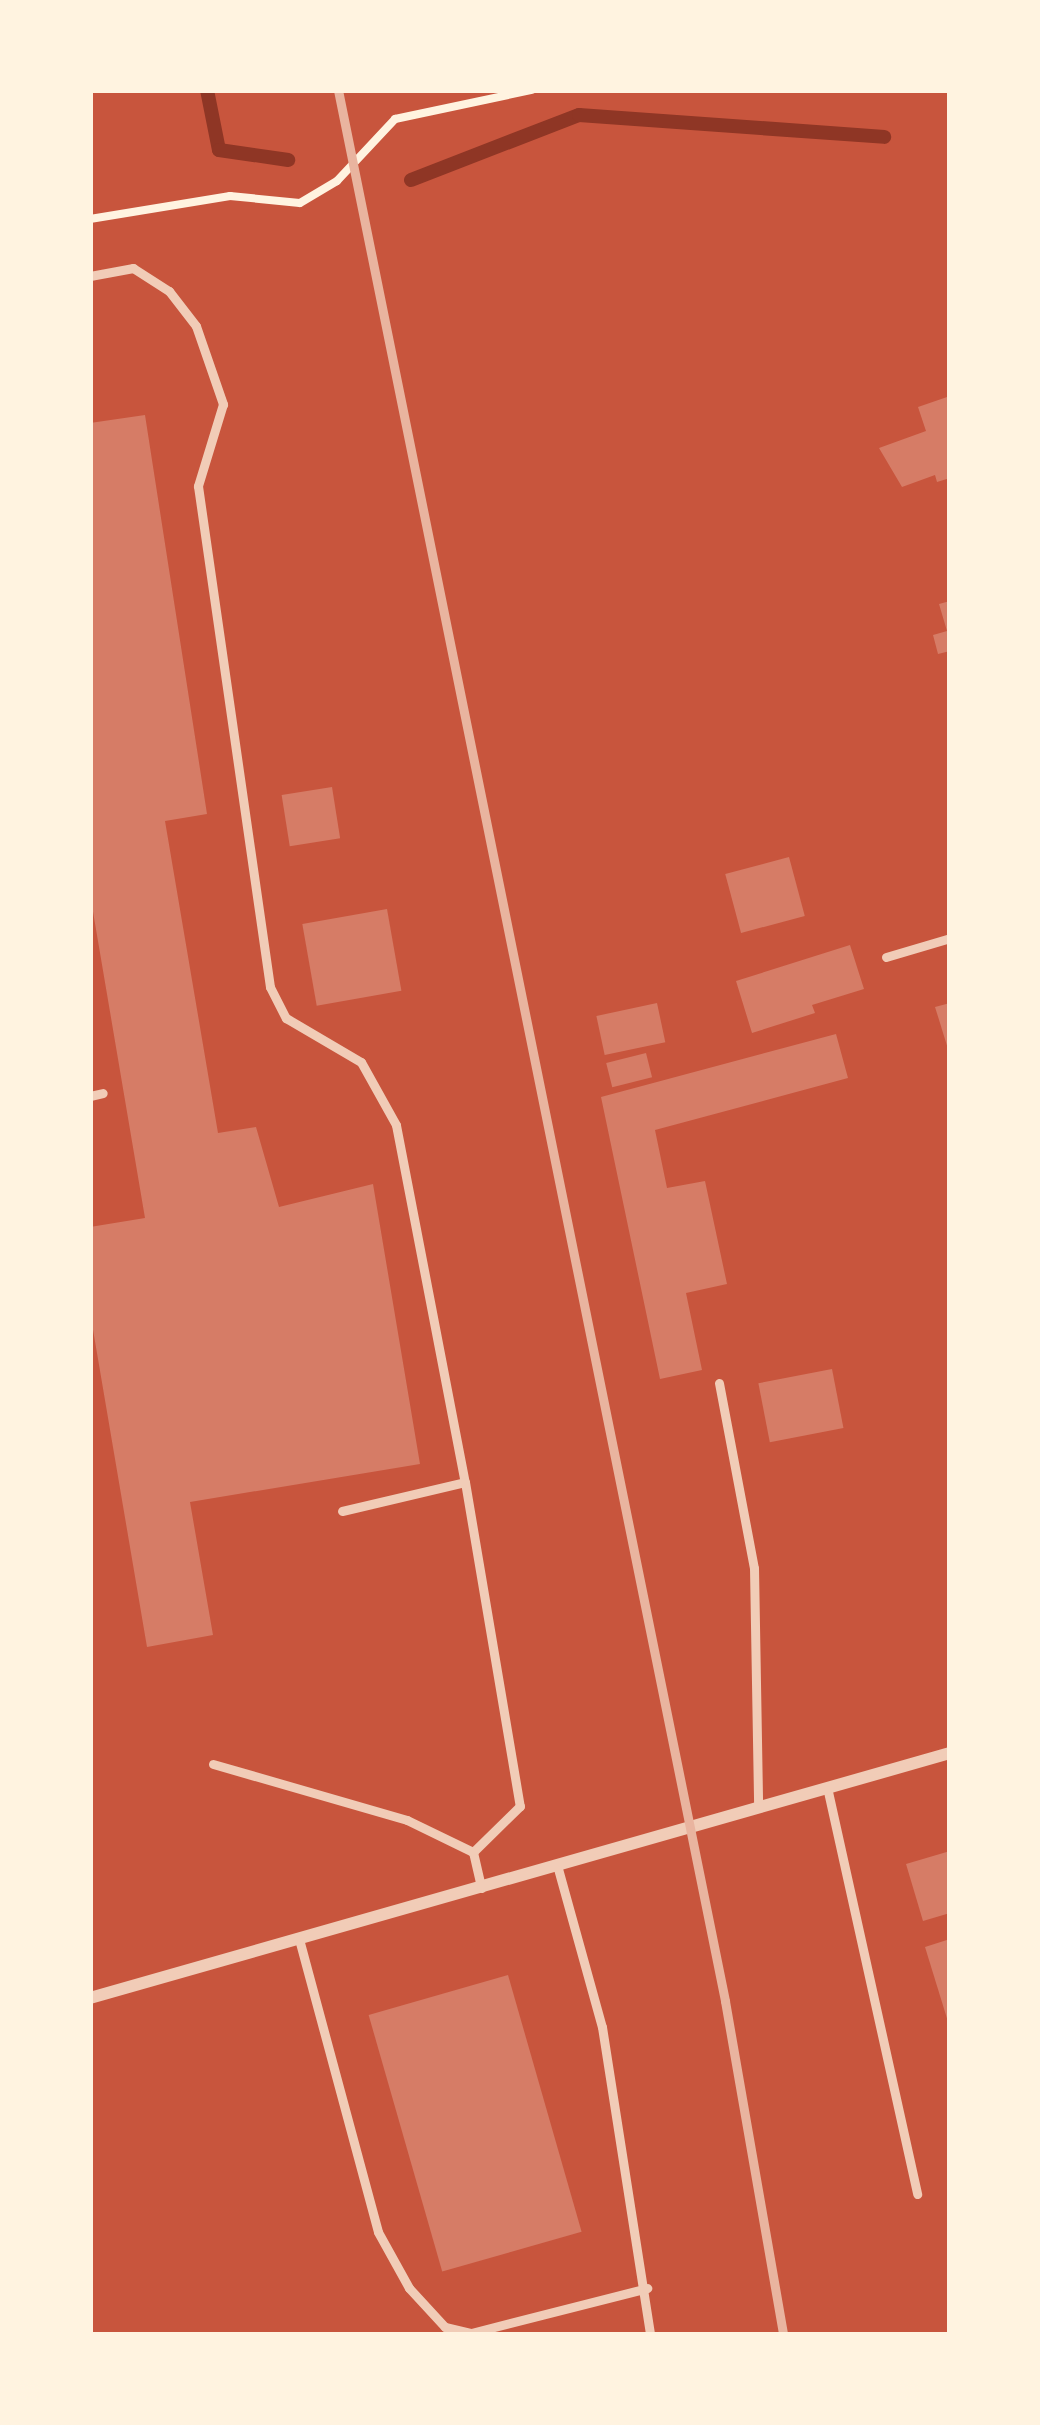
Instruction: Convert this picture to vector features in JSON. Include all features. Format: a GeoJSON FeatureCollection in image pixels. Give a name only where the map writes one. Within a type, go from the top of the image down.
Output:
{"type":"FeatureCollection","features":[{"type":"Feature","properties":{"kind":"street"},"geometry":{"type":"LineString","coordinates":[[90,1998],[950,1753]]}},
{"type":"Feature","properties":{"kind":"lane"},"geometry":{"type":"LineString","coordinates":[[90,276],[133,268],[169,291],[196,326],[223,404],[199,470],[198,486],[270,986],[286,1018],[361,1063],[396,1125],[465,1482],[520,1806],[473,1852]]}},
{"type":"Feature","properties":{"kind":"lane"},"geometry":{"type":"LineString","coordinates":[[886,957],[950,938]]}},
{"type":"Feature","properties":{"kind":"lane"},"geometry":{"type":"LineString","coordinates":[[90,1096],[103,1093]]}},
{"type":"Feature","properties":{"kind":"lane"},"geometry":{"type":"LineString","coordinates":[[719,1383],[754,1568],[758,1807]]}},
{"type":"Feature","properties":{"kind":"lane"},"geometry":{"type":"LineString","coordinates":[[342,1511],[465,1482]]}},
{"type":"Feature","properties":{"kind":"lane"},"geometry":{"type":"LineString","coordinates":[[213,1764],[407,1820],[473,1852]]}},
{"type":"Feature","properties":{"kind":"lane"},"geometry":{"type":"LineString","coordinates":[[827,1787],[917,2194]]}},
{"type":"Feature","properties":{"kind":"lane"},"geometry":{"type":"LineString","coordinates":[[473,1852],[481,1888]]}},
{"type":"Feature","properties":{"kind":"lane"},"geometry":{"type":"LineString","coordinates":[[557,1865],[602,2027],[647,2288],[650,2335]]}},
{"type":"Feature","properties":{"kind":"lane"},"geometry":{"type":"LineString","coordinates":[[299,1939],[378,2232],[409,2288],[445,2327],[471,2333],[647,2288]]}},
{"type":"Feature","properties":{"kind":"path"},"geometry":{"type":"LineString","coordinates":[[90,219],[230,196],[301,203],[337,181],[395,118],[532,90]]}},
{"type":"Feature","properties":{"kind":"building"},"geometry":{"type":"Polygon","coordinates":[[[950,396],[950,478],[937,482],[935,475],[902,487],[879,448],[926,431],[918,407],[950,396]]]}},
{"type":"Feature","properties":{"kind":"building"},"geometry":{"type":"Polygon","coordinates":[[[145,415],[207,814],[165,821],[218,1133],[256,1127],[279,1207],[373,1184],[420,1464],[190,1502],[213,1635],[147,1647],[90,1312],[90,1227],[145,1218],[90,894],[90,423],[145,415]]]}},
{"type":"Feature","properties":{"kind":"building"},"geometry":{"type":"Polygon","coordinates":[[[950,601],[950,651],[938,654],[933,635],[947,631],[939,604],[950,601]]]}},
{"type":"Feature","properties":{"kind":"building"},"geometry":{"type":"Polygon","coordinates":[[[332,787],[340,838],[290,846],[282,795],[332,787]]]}},
{"type":"Feature","properties":{"kind":"building"},"geometry":{"type":"Polygon","coordinates":[[[789,857],[805,916],[741,933],[725,874],[789,857]]]}},
{"type":"Feature","properties":{"kind":"building"},"geometry":{"type":"Polygon","coordinates":[[[387,909],[401,991],[317,1006],[302,924],[387,909]]]}},
{"type":"Feature","properties":{"kind":"building"},"geometry":{"type":"Polygon","coordinates":[[[850,945],[864,989],[812,1005],[815,1013],[752,1033],[736,981],[850,945]]]}},
{"type":"Feature","properties":{"kind":"building"},"geometry":{"type":"Polygon","coordinates":[[[657,1003],[665,1042],[605,1055],[596,1016],[657,1003]]]}},
{"type":"Feature","properties":{"kind":"building"},"geometry":{"type":"Polygon","coordinates":[[[950,1003],[950,1052],[949,1052],[935,1007],[950,1003]]]}},
{"type":"Feature","properties":{"kind":"building"},"geometry":{"type":"Polygon","coordinates":[[[836,1034],[848,1078],[655,1130],[667,1188],[705,1181],[727,1284],[686,1293],[702,1370],[660,1379],[601,1097],[836,1034]]]}},
{"type":"Feature","properties":{"kind":"building"},"geometry":{"type":"Polygon","coordinates":[[[646,1053],[652,1077],[612,1087],[606,1063],[646,1053]]]}},
{"type":"Feature","properties":{"kind":"building"},"geometry":{"type":"Polygon","coordinates":[[[832,1369],[843,1428],[770,1442],[758,1383],[832,1369]]]}},
{"type":"Feature","properties":{"kind":"building"},"geometry":{"type":"Polygon","coordinates":[[[950,1851],[950,1913],[923,1921],[906,1864],[950,1851]]]}},
{"type":"Feature","properties":{"kind":"building"},"geometry":{"type":"Polygon","coordinates":[[[950,1939],[950,2025],[949,2025],[925,1947],[950,1939]]]}},
{"type":"Feature","properties":{"kind":"building"},"geometry":{"type":"Polygon","coordinates":[[[508,1975],[582,2232],[442,2272],[369,2015],[508,1975]]]}},
{"type":"Feature","properties":{"kind":"waterway"},"geometry":{"type":"LineString","coordinates":[[207,90],[219,150],[288,160]]}},
{"type":"Feature","properties":{"kind":"waterway"},"geometry":{"type":"LineString","coordinates":[[411,180],[579,115],[884,137]]}},
{"type":"Feature","properties":{"kind":"railway"},"geometry":{"type":"LineString","coordinates":[[338,90],[725,2001],[783,2335]]}}]}
